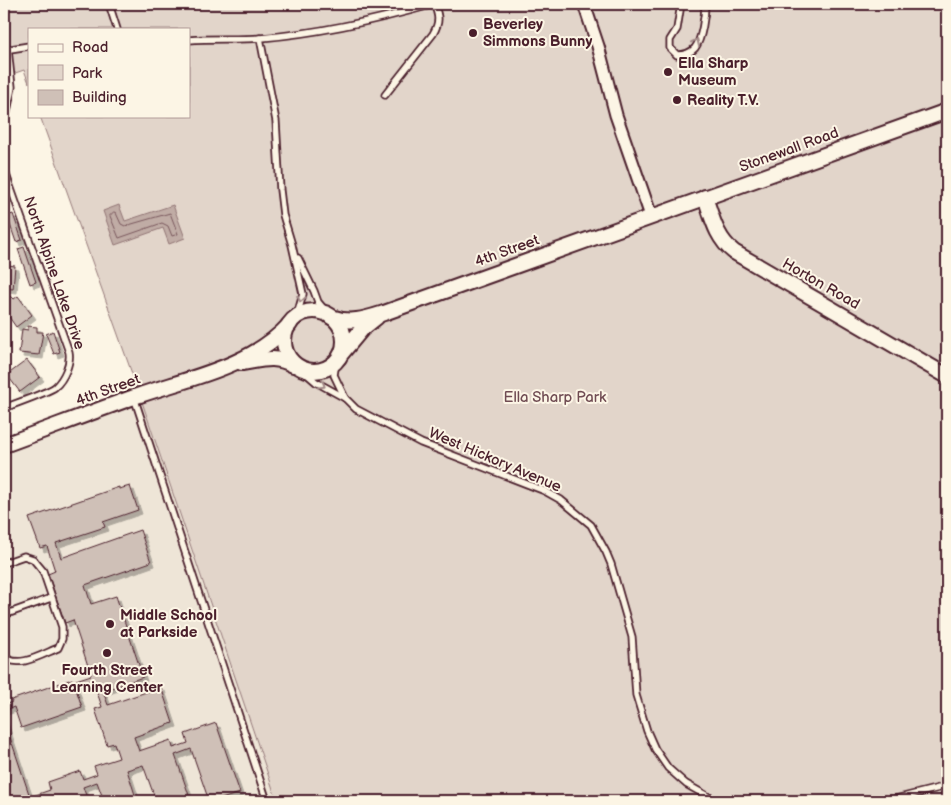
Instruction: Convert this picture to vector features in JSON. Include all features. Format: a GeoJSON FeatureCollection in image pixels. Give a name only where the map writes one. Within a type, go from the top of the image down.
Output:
{"type":"FeatureCollection","features":[{"type":"Feature","properties":{"kind":"street"},"geometry":{"type":"LineString","coordinates":[[584,4],[598,46],[646,218]]}},
{"type":"Feature","properties":{"kind":"street","name":"Stonewall Road"},"geometry":{"type":"LineString","coordinates":[[646,218],[947,111]]}},
{"type":"Feature","properties":{"kind":"street","name":"Horton Road"},"geometry":{"type":"LineString","coordinates":[[705,197],[719,235],[734,252],[947,376]]}},
{"type":"Feature","properties":{"kind":"street","name":"4th Street"},"geometry":{"type":"LineString","coordinates":[[330,315],[343,321],[353,321],[384,313],[646,218]]}},
{"type":"Feature","properties":{"kind":"street"},"geometry":{"type":"LineString","coordinates":[[319,311],[330,315],[343,334],[344,342],[338,359],[321,370],[311,371],[299,368],[288,358],[284,346],[284,336],[293,322],[301,315],[319,311]]}},
{"type":"Feature","properties":{"kind":"street","name":"4th Street"},"geometry":{"type":"LineString","coordinates":[[338,359],[362,329],[384,313]]}},
{"type":"Feature","properties":{"kind":"street","name":"4th Street"},"geometry":{"type":"LineString","coordinates":[[4,445],[134,397],[224,367],[253,354],[276,338],[293,322]]}},
{"type":"Feature","properties":{"kind":"street","name":"4th Street"},"geometry":{"type":"LineString","coordinates":[[224,367],[273,358],[285,360],[299,368]]}},
{"type":"Feature","properties":{"kind":"lane"},"geometry":{"type":"LineString","coordinates":[[109,4],[117,28]]}},
{"type":"Feature","properties":{"kind":"lane"},"geometry":{"type":"LineString","coordinates":[[190,40],[260,38],[288,35],[366,22],[434,4],[439,24],[385,95]]}},
{"type":"Feature","properties":{"kind":"lane"},"geometry":{"type":"LineString","coordinates":[[682,4],[677,29],[670,40],[670,48],[677,55],[687,54],[696,47],[705,17],[705,4]]}},
{"type":"Feature","properties":{"kind":"lane"},"geometry":{"type":"LineString","coordinates":[[260,38],[276,120],[283,215],[303,294],[293,322]]}},
{"type":"Feature","properties":{"kind":"lane"},"geometry":{"type":"LineString","coordinates":[[4,126],[12,86],[6,49],[28,46]]}},
{"type":"Feature","properties":{"kind":"lane","name":"North Alpine Lake Drive"},"geometry":{"type":"LineString","coordinates":[[4,169],[66,342],[70,359],[66,370],[55,387],[4,408]]}},
{"type":"Feature","properties":{"kind":"lane"},"geometry":{"type":"LineString","coordinates":[[292,245],[318,302],[330,315]]}},
{"type":"Feature","properties":{"kind":"lane","name":"West Hickory Avenue"},"geometry":{"type":"LineString","coordinates":[[338,359],[334,375],[345,398]]}},
{"type":"Feature","properties":{"kind":"lane","name":"West Hickory Avenue"},"geometry":{"type":"LineString","coordinates":[[299,368],[316,382],[345,398],[356,409],[421,442],[545,491],[561,500],[591,525],[611,564],[632,636],[636,695],[646,731],[668,768],[686,784],[716,801]]}},
{"type":"Feature","properties":{"kind":"lane"},"geometry":{"type":"LineString","coordinates":[[134,397],[266,795],[266,801]]}},
{"type":"Feature","properties":{"kind":"lane"},"geometry":{"type":"LineString","coordinates":[[4,563],[24,556],[33,559],[43,571],[62,627],[62,639],[58,648],[19,663],[9,661],[4,656]]}},
{"type":"Feature","properties":{"kind":"lane"},"geometry":{"type":"LineString","coordinates":[[4,615],[52,598]]}},
{"type":"Feature","properties":{"kind":"lane"},"geometry":{"type":"LineString","coordinates":[[887,801],[947,786]]}},
{"type":"Feature","properties":{"kind":"shaded area","name":"Middle School at Parkside"},"geometry":{"type":"Polygon","coordinates":[[[140,396],[277,801],[4,801],[4,446],[140,396]]]}},
{"type":"Feature","properties":{"kind":"green space","name":"Ella Sharp Park"},"geometry":{"type":"Polygon","coordinates":[[[4,4],[947,4],[947,801],[277,801],[140,396],[41,118],[190,118],[190,28],[28,28],[28,80],[24,70],[4,77],[4,4]]]}},
{"type":"Feature","properties":{"kind":"water"},"geometry":{"type":"Polygon","coordinates":[[[119,205],[125,221],[173,205],[185,238],[169,244],[163,228],[115,245],[103,211],[119,205]]]}},
{"type":"Feature","properties":{"kind":"building"},"geometry":{"type":"Polygon","coordinates":[[[13,214],[22,240],[16,242],[7,216],[13,214]]]}},
{"type":"Feature","properties":{"kind":"building"},"geometry":{"type":"Polygon","coordinates":[[[24,247],[36,282],[30,284],[18,249],[24,247]]]}},
{"type":"Feature","properties":{"kind":"building"},"geometry":{"type":"Polygon","coordinates":[[[4,261],[8,262],[8,265],[15,266],[13,289],[4,288],[4,261]]]}},
{"type":"Feature","properties":{"kind":"building"},"geometry":{"type":"Polygon","coordinates":[[[11,296],[14,299],[18,296],[32,315],[16,327],[4,310],[7,306],[4,302],[11,296]]]}},
{"type":"Feature","properties":{"kind":"building"},"geometry":{"type":"Polygon","coordinates":[[[28,326],[37,327],[37,332],[43,332],[39,355],[19,353],[22,329],[28,330],[28,326]]]}},
{"type":"Feature","properties":{"kind":"building"},"geometry":{"type":"Polygon","coordinates":[[[53,331],[60,352],[54,354],[46,334],[53,331]]]}},
{"type":"Feature","properties":{"kind":"building"},"geometry":{"type":"Polygon","coordinates":[[[27,360],[40,377],[20,392],[7,375],[27,360]]]}},
{"type":"Feature","properties":{"kind":"building"},"geometry":{"type":"Polygon","coordinates":[[[130,486],[138,510],[103,522],[105,527],[56,543],[61,558],[140,530],[151,562],[85,585],[91,604],[116,596],[143,677],[103,691],[108,705],[161,687],[173,723],[134,737],[139,751],[171,740],[173,748],[188,743],[185,734],[216,723],[240,793],[209,801],[191,749],[175,755],[191,801],[156,801],[143,765],[127,770],[137,801],[104,801],[97,782],[83,787],[88,801],[54,801],[52,796],[36,801],[4,801],[4,719],[30,797],[50,790],[48,782],[80,771],[83,779],[97,774],[94,766],[119,758],[114,743],[107,745],[95,709],[102,707],[93,680],[75,686],[82,707],[21,728],[14,707],[4,711],[4,705],[12,702],[11,700],[72,679],[73,681],[91,675],[73,620],[65,623],[48,574],[55,571],[47,546],[40,548],[29,518],[119,487],[119,489],[130,486]]]}},
{"type":"Feature","properties":{"kind":"place","name":"Beverley Simmons Bunny"},"geometry":{"type":"Point","coordinates":[473,33]}},
{"type":"Feature","properties":{"kind":"place","name":"Ella Sharp Museum"},"geometry":{"type":"Point","coordinates":[668,72]}},
{"type":"Feature","properties":{"kind":"place","name":"Reality T.V."},"geometry":{"type":"Point","coordinates":[677,100]}},
{"type":"Feature","properties":{"kind":"place","name":"Middle School at Parkside"},"geometry":{"type":"Point","coordinates":[110,624]}},
{"type":"Feature","properties":{"kind":"place","name":"Fourth Street Learning Center"},"geometry":{"type":"Point","coordinates":[107,653]}}]}
